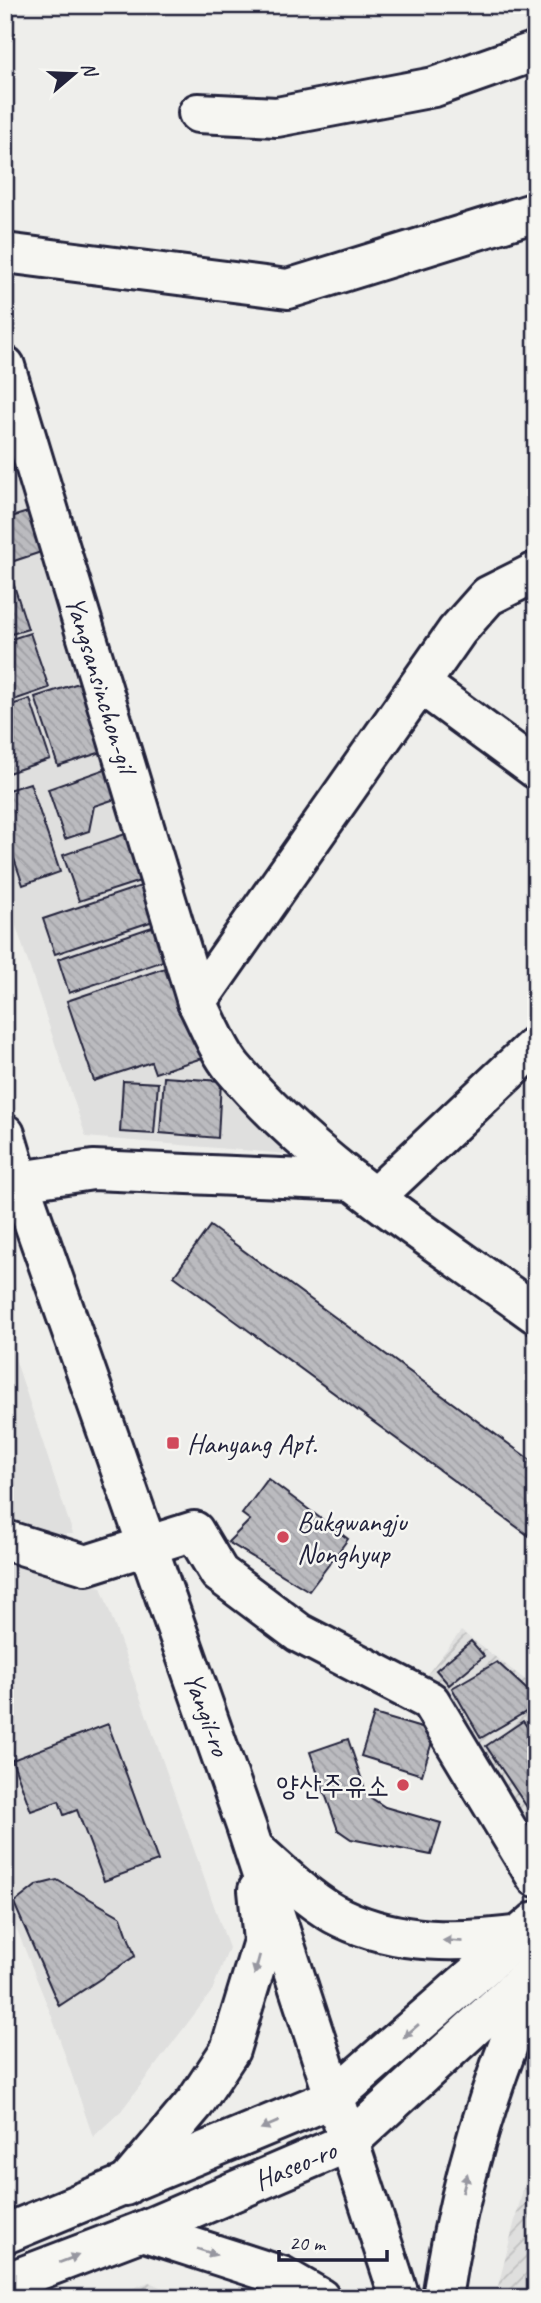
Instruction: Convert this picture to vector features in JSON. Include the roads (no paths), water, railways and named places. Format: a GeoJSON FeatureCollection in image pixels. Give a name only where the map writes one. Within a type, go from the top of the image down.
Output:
{"type":"FeatureCollection","features":[{"type":"Feature","properties":{"kind":"street"},"geometry":{"type":"LineString","coordinates":[[198,113],[277,117],[434,88],[536,51]]}},
{"type":"Feature","properties":{"kind":"street"},"geometry":{"type":"LineString","coordinates":[[5,253],[288,289],[536,212]]}},
{"type":"Feature","properties":{"kind":"street","name":"Yangsansinchon-gil"},"geometry":{"type":"LineString","coordinates":[[5,366],[197,1002],[231,1066],[275,1111],[364,1189],[536,1314]]}},
{"type":"Feature","properties":{"kind":"street"},"geometry":{"type":"LineString","coordinates":[[197,1002],[422,685],[457,631],[488,596],[536,572]]}},
{"type":"Feature","properties":{"kind":"street"},"geometry":{"type":"LineString","coordinates":[[422,685],[536,769]]}},
{"type":"Feature","properties":{"kind":"street"},"geometry":{"type":"LineString","coordinates":[[19,1181],[93,1170],[364,1189],[536,1045]]}},
{"type":"Feature","properties":{"kind":"street","name":"Yangil-ro"},"geometry":{"type":"LineString","coordinates":[[5,1134],[19,1181],[254,1849],[400,2298]]}},
{"type":"Feature","properties":{"kind":"street"},"geometry":{"type":"LineString","coordinates":[[5,1540],[86,1565],[194,1531],[219,1573],[299,1633],[430,1700],[536,1877]]}},
{"type":"Feature","properties":{"kind":"street"},"geometry":{"type":"LineString","coordinates":[[254,1849],[307,1894],[341,1918],[383,1932],[431,1940],[469,1942],[528,1928]]}},
{"type":"Feature","properties":{"kind":"street"},"geometry":{"type":"LineString","coordinates":[[125,2186],[195,2103],[230,2050],[263,1941],[254,1849]]}},
{"type":"Feature","properties":{"kind":"street","name":"Haseo-ro"},"geometry":{"type":"LineString","coordinates":[[5,2234],[333,2098],[528,1928]]}},
{"type":"Feature","properties":{"kind":"street","name":"Haseo-ro"},"geometry":{"type":"LineString","coordinates":[[5,2283],[142,2231],[349,2142],[536,1970]]}},
{"type":"Feature","properties":{"kind":"street"},"geometry":{"type":"LineString","coordinates":[[442,2298],[450,2244],[473,2152],[504,2049],[536,1977]]}},
{"type":"Feature","properties":{"kind":"street"},"geometry":{"type":"LineString","coordinates":[[142,2231],[282,2276],[320,2298]]}},
{"type":"Feature","properties":{"kind":"place","name":"Hanyang Apt."},"geometry":{"type":"Point","coordinates":[173,1443]}},
{"type":"Feature","properties":{"kind":"place","name":"Bukgwangju Nonghyup"},"geometry":{"type":"Point","coordinates":[283,1537]}},
{"type":"Feature","properties":{"kind":"place","name":"양산주유소"},"geometry":{"type":"Point","coordinates":[403,1785]}}]}
